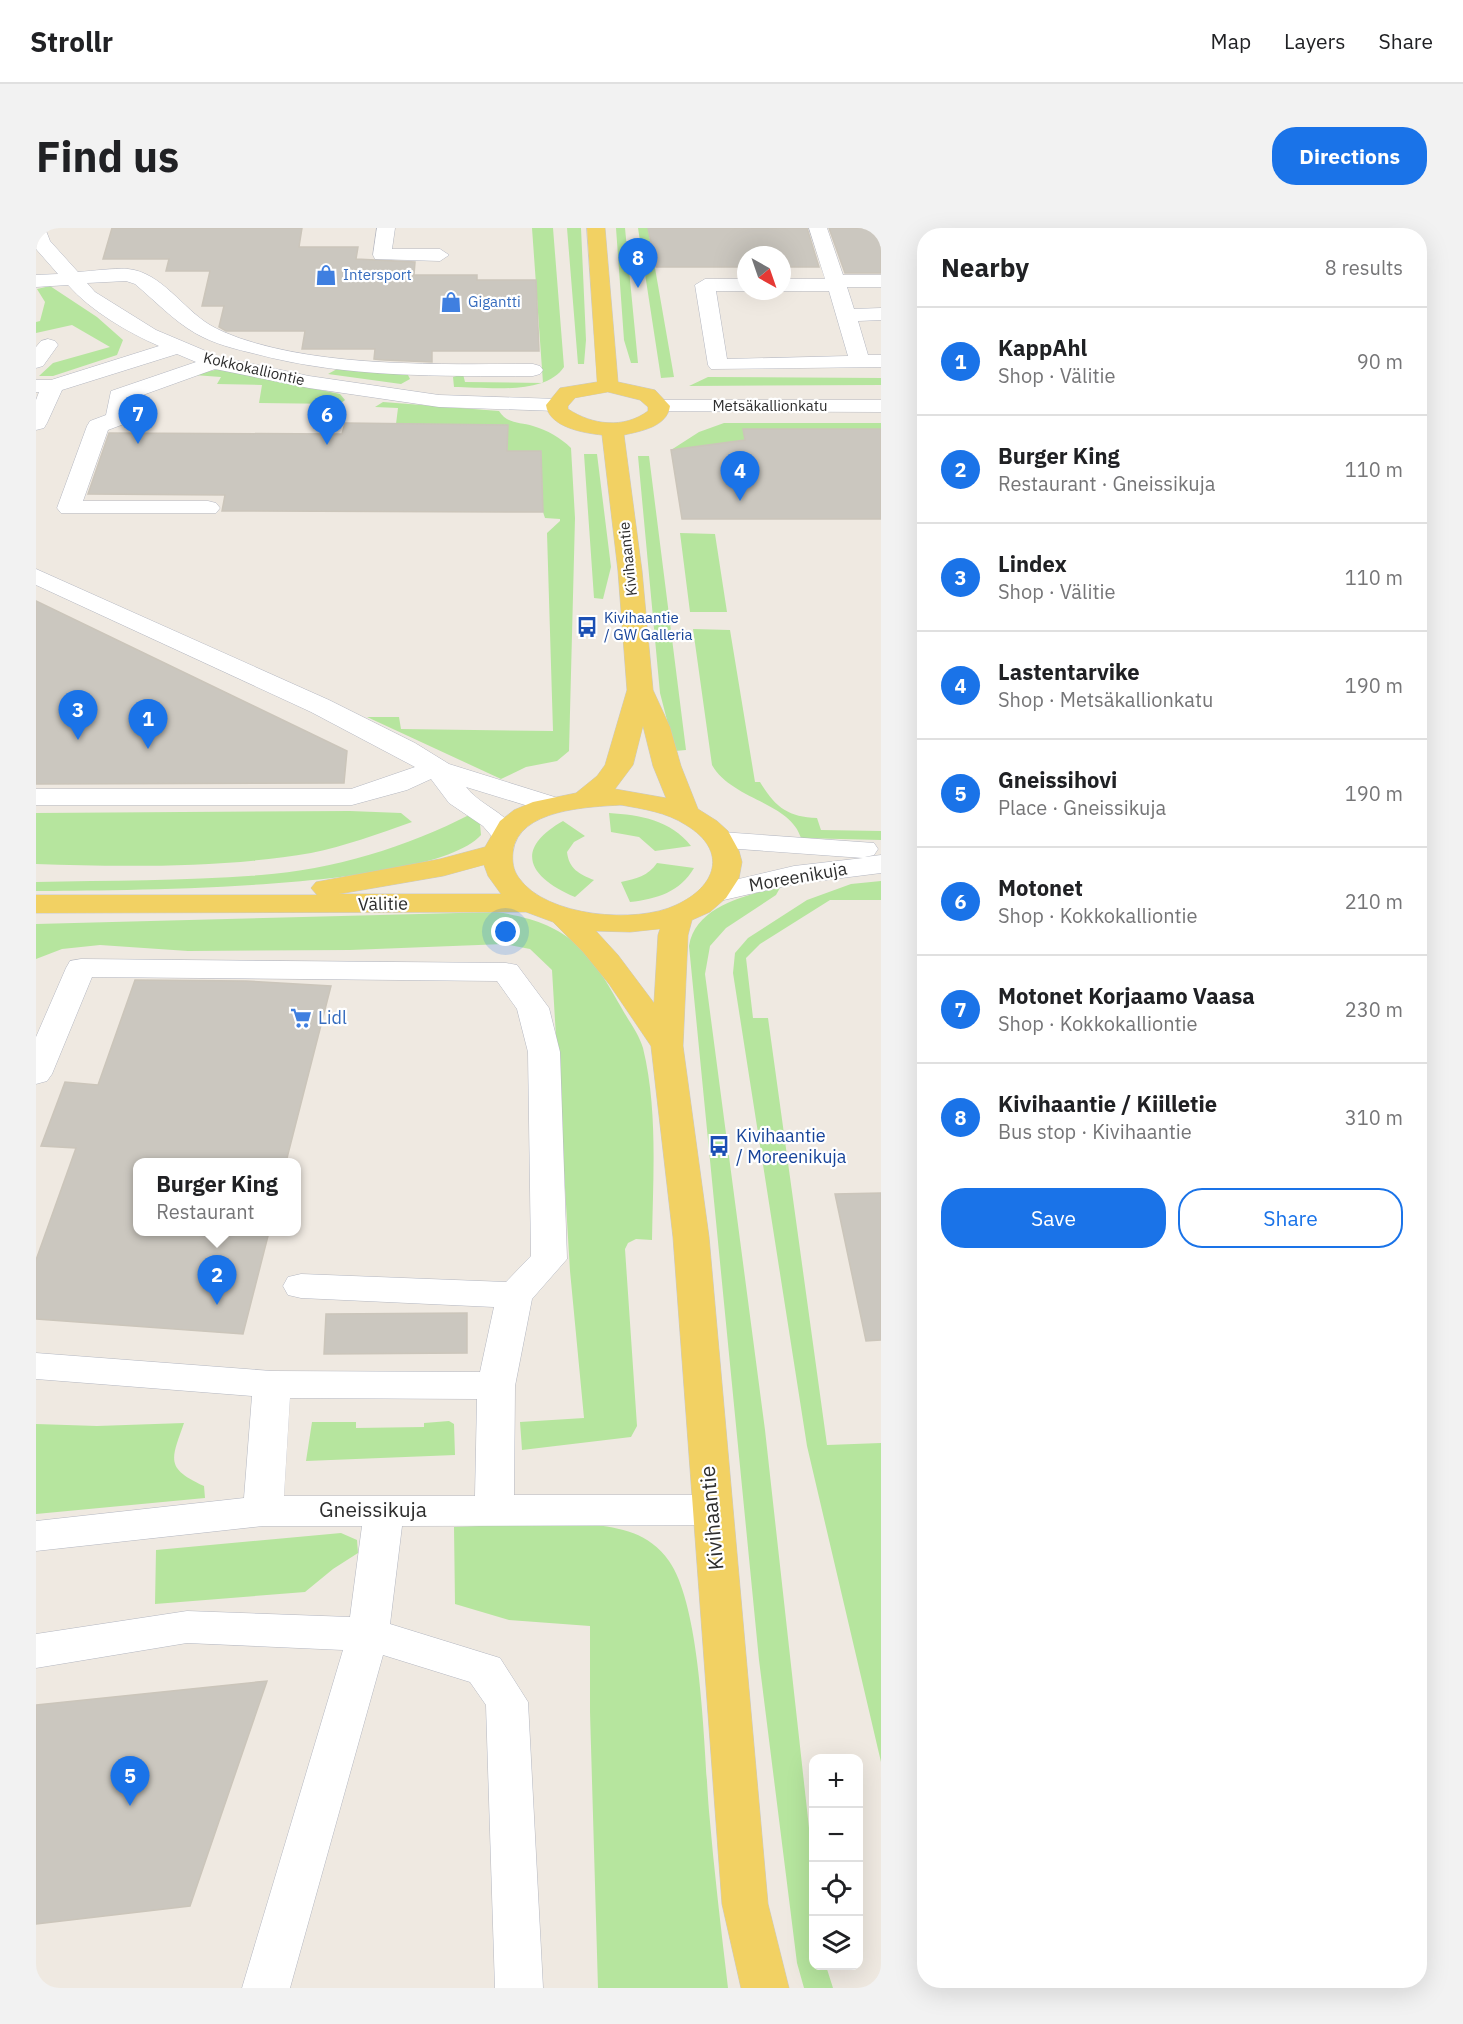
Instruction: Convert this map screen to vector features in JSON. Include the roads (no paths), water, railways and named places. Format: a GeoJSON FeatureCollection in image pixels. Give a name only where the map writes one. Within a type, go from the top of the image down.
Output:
{"type":"FeatureCollection","features":[{"type":"Feature","properties":{"kind":"main road"},"geometry":{"type":"LineString","coordinates":[[596,228],[608,386]]}},
{"type":"Feature","properties":{"kind":"main road"},"geometry":{"type":"LineString","coordinates":[[608,386],[647,395],[659,406],[658,412],[653,419],[642,424],[612,429],[578,424],[565,419],[558,412],[557,405],[568,393],[608,386]]}},
{"type":"Feature","properties":{"kind":"main road","name":"Kivihaantie"},"geometry":{"type":"LineString","coordinates":[[612,429],[630,571],[640,690],[657,727],[667,766],[686,813]]}},
{"type":"Feature","properties":{"kind":"main road","name":"Kivihaantie"},"geometry":{"type":"LineString","coordinates":[[586,798],[607,782],[619,765],[640,690]]}},
{"type":"Feature","properties":{"kind":"main road"},"geometry":{"type":"LineString","coordinates":[[586,798],[656,802],[686,813],[707,826],[721,841],[728,858],[726,876],[715,893],[679,915],[622,924],[593,923],[564,917],[530,903],[510,887],[499,870],[501,843],[524,817],[551,805],[586,798]]}},
{"type":"Feature","properties":{"kind":"main road","name":"Välitie"},"geometry":{"type":"LineString","coordinates":[[236,902],[368,882],[443,867],[501,843]]}},
{"type":"Feature","properties":{"kind":"main road","name":"Välitie"},"geometry":{"type":"LineString","coordinates":[[42,905],[236,902],[388,905],[530,903]]}},
{"type":"Feature","properties":{"kind":"main road","name":"Kivihaantie"},"geometry":{"type":"LineString","coordinates":[[679,915],[673,935],[667,1046],[691,1237],[711,1510],[745,1905],[765,1988]]}},
{"type":"Feature","properties":{"kind":"main road","name":"Kivihaantie"},"geometry":{"type":"LineString","coordinates":[[564,917],[590,939],[618,972],[667,1046]]}},
{"type":"Feature","properties":{"kind":"street","name":"Kokkokalliontie"},"geometry":{"type":"LineString","coordinates":[[36,228],[41,243],[88,296],[149,334],[214,362],[309,382],[439,401],[557,405]]}},
{"type":"Feature","properties":{"kind":"street"},"geometry":{"type":"LineString","coordinates":[[386,228],[382,255],[440,255]]}},
{"type":"Feature","properties":{"kind":"street"},"geometry":{"type":"LineString","coordinates":[[818,228],[860,362]]}},
{"type":"Feature","properties":{"kind":"street"},"geometry":{"type":"LineString","coordinates":[[36,281],[128,274],[142,280],[202,329],[232,342],[278,354],[347,365],[434,370],[533,370]]}},
{"type":"Feature","properties":{"kind":"street"},"geometry":{"type":"LineString","coordinates":[[791,285],[881,281]]}},
{"type":"Feature","properties":{"kind":"street"},"geometry":{"type":"LineString","coordinates":[[737,285],[705,285],[717,365],[881,361]]}},
{"type":"Feature","properties":{"kind":"street"},"geometry":{"type":"LineString","coordinates":[[846,315],[881,314]]}},
{"type":"Feature","properties":{"kind":"street"},"geometry":{"type":"LineString","coordinates":[[36,362],[48,345]]}},
{"type":"Feature","properties":{"kind":"street"},"geometry":{"type":"LineString","coordinates":[[36,423],[45,386],[177,347]]}},
{"type":"Feature","properties":{"kind":"street"},"geometry":{"type":"LineString","coordinates":[[208,508],[69,508],[98,426],[116,419],[119,396],[214,362]]}},
{"type":"Feature","properties":{"kind":"street"},"geometry":{"type":"LineString","coordinates":[[416,398],[430,383],[434,370]]}},
{"type":"Feature","properties":{"kind":"street","name":"Metsäkallionkatu"},"geometry":{"type":"LineString","coordinates":[[659,406],[881,406]]}},
{"type":"Feature","properties":{"kind":"street"},"geometry":{"type":"LineString","coordinates":[[36,576],[320,706],[405,749],[437,769],[551,805]]}},
{"type":"Feature","properties":{"kind":"street"},"geometry":{"type":"LineString","coordinates":[[36,797],[352,797],[437,769]]}},
{"type":"Feature","properties":{"kind":"street"},"geometry":{"type":"LineString","coordinates":[[437,769],[459,797],[493,820],[501,843]]}},
{"type":"Feature","properties":{"kind":"street","name":"Moreenikuja"},"geometry":{"type":"LineString","coordinates":[[721,841],[881,851]]}},
{"type":"Feature","properties":{"kind":"street","name":"Moreenikuja"},"geometry":{"type":"LineString","coordinates":[[715,893],[813,872],[881,864]]}},
{"type":"Feature","properties":{"kind":"street"},"geometry":{"type":"LineString","coordinates":[[36,1074],[81,968],[506,972],[533,1008],[543,1052],[549,1259],[515,1295],[496,1386],[494,1510]]}},
{"type":"Feature","properties":{"kind":"street"},"geometry":{"type":"LineString","coordinates":[[301,1286],[515,1295]]}},
{"type":"Feature","properties":{"kind":"street"},"geometry":{"type":"LineString","coordinates":[[36,1366],[272,1384],[496,1386]]}},
{"type":"Feature","properties":{"kind":"street"},"geometry":{"type":"LineString","coordinates":[[263,1511],[272,1384]]}},
{"type":"Feature","properties":{"kind":"street"},"geometry":{"type":"LineString","coordinates":[[266,1988],[368,1634],[384,1510]]}},
{"type":"Feature","properties":{"kind":"street","name":"Gneissikuja"},"geometry":{"type":"LineString","coordinates":[[36,1536],[263,1511],[711,1510]]}},
{"type":"Feature","properties":{"kind":"street"},"geometry":{"type":"LineString","coordinates":[[36,1651],[187,1627],[368,1634],[485,1670],[507,1702],[519,1988]]}},
{"type":"Feature","properties":{"kind":"place","name":"Intersport"},"geometry":{"type":"Point","coordinates":[326,275]}},
{"type":"Feature","properties":{"kind":"place","name":"Kivihaantie / Kiilletie"},"geometry":{"type":"Point","coordinates":[638,288]}},
{"type":"Feature","properties":{"kind":"place","name":"Gigantti"},"geometry":{"type":"Point","coordinates":[451,302]}},
{"type":"Feature","properties":{"kind":"place","name":"Motonet Korjaamo Vaasa"},"geometry":{"type":"Point","coordinates":[138,444]}},
{"type":"Feature","properties":{"kind":"place","name":"Motonet"},"geometry":{"type":"Point","coordinates":[327,445]}},
{"type":"Feature","properties":{"kind":"place","name":"Lastentarvike"},"geometry":{"type":"Point","coordinates":[740,501]}},
{"type":"Feature","properties":{"kind":"place","name":"Kivihaantie / GW Galleria"},"geometry":{"type":"Point","coordinates":[587,627]}},
{"type":"Feature","properties":{"kind":"place","name":"Lindex"},"geometry":{"type":"Point","coordinates":[78,740]}},
{"type":"Feature","properties":{"kind":"place","name":"KappAhl"},"geometry":{"type":"Point","coordinates":[148,749]}},
{"type":"Feature","properties":{"kind":"place","name":"Lidl"},"geometry":{"type":"Point","coordinates":[301,1018]}},
{"type":"Feature","properties":{"kind":"place","name":"Kivihaantie / Moreenikuja"},"geometry":{"type":"Point","coordinates":[719,1146]}},
{"type":"Feature","properties":{"kind":"place","name":"Burger King"},"geometry":{"type":"Point","coordinates":[217,1305]}},
{"type":"Feature","properties":{"kind":"place","name":"Gneissihovi"},"geometry":{"type":"Point","coordinates":[130,1806]}}]}
